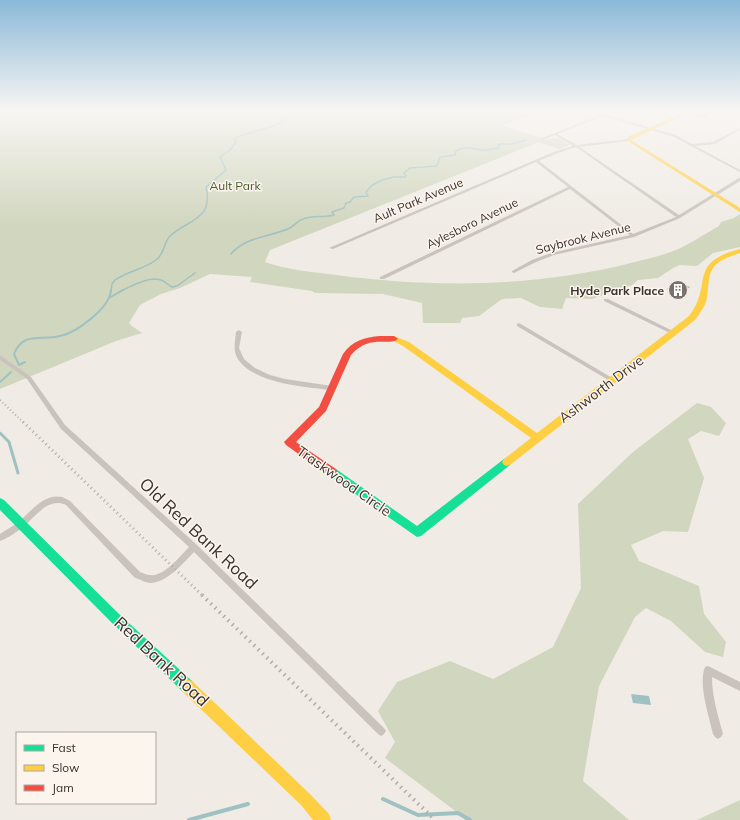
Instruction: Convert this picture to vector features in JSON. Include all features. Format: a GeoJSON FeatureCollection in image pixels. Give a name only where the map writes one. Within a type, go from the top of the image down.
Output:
{"type":"FeatureCollection","features":[{"type":"Feature","properties":{"kind":"main road"},"geometry":{"type":"LineString","coordinates":[[640,149],[740,210]]}},
{"type":"Feature","properties":{"kind":"main road","name":"Ashworth Drive"},"geometry":{"type":"LineString","coordinates":[[438,517],[537,438],[674,333],[700,309],[705,273],[711,264],[721,257],[740,251]]}},
{"type":"Feature","properties":{"kind":"main road","name":"Traskwood Circle"},"geometry":{"type":"LineString","coordinates":[[438,517],[417,532],[289,442],[317,416],[327,402],[347,354],[353,346],[371,338],[395,339],[406,344],[537,438]]}},
{"type":"Feature","properties":{"kind":"main road","name":"Red Bank Road"},"geometry":{"type":"LineString","coordinates":[[0,503],[115,618],[306,800],[323,820]]}},
{"type":"Feature","properties":{"kind":"street","name":"Ault Park Avenue"},"geometry":{"type":"LineString","coordinates":[[331,248],[566,149]]}},
{"type":"Feature","properties":{"kind":"street"},"geometry":{"type":"LineString","coordinates":[[581,149],[679,217]]}},
{"type":"Feature","properties":{"kind":"street"},"geometry":{"type":"LineString","coordinates":[[700,149],[740,171]]}},
{"type":"Feature","properties":{"kind":"street"},"geometry":{"type":"LineString","coordinates":[[537,161],[633,236]]}},
{"type":"Feature","properties":{"kind":"street","name":"Saybrook Avenue"},"geometry":{"type":"LineString","coordinates":[[514,272],[534,261],[553,254],[633,236],[679,217],[740,178]]}},
{"type":"Feature","properties":{"kind":"street","name":"Aylesboro Avenue"},"geometry":{"type":"LineString","coordinates":[[382,278],[571,187]]}},
{"type":"Feature","properties":{"kind":"street"},"geometry":{"type":"LineString","coordinates":[[606,300],[674,333]]}},
{"type":"Feature","properties":{"kind":"street"},"geometry":{"type":"LineString","coordinates":[[519,325],[612,380]]}},
{"type":"Feature","properties":{"kind":"street"},"geometry":{"type":"LineString","coordinates":[[239,332],[236,345],[239,357],[256,372],[273,378],[332,388]]}},
{"type":"Feature","properties":{"kind":"street","name":"Old Red Bank Road"},"geometry":{"type":"LineString","coordinates":[[0,357],[29,378],[63,427],[194,547],[381,731]]}},
{"type":"Feature","properties":{"kind":"street"},"geometry":{"type":"LineString","coordinates":[[0,538],[47,502],[54,500],[65,500],[138,575],[148,579],[161,576],[168,572],[194,547]]}},
{"type":"Feature","properties":{"kind":"street"},"geometry":{"type":"LineString","coordinates":[[718,734],[708,695],[708,670],[740,687]]}},
{"type":"Feature","properties":{"kind":"green space","name":"Ault Park"},"geometry":{"type":"Polygon","coordinates":[[[0,149],[521,149],[270,250],[265,262],[291,269],[372,279],[409,282],[482,283],[519,281],[591,272],[655,257],[677,250],[719,226],[721,222],[734,218],[740,214],[740,247],[713,253],[697,266],[680,265],[658,278],[638,280],[632,285],[592,299],[566,298],[562,309],[540,307],[521,298],[502,299],[479,316],[462,318],[460,323],[423,323],[422,303],[383,294],[315,293],[312,291],[250,282],[252,277],[210,274],[180,288],[161,294],[140,305],[129,323],[142,333],[116,341],[0,389],[0,149]]]}},
{"type":"Feature","properties":{"kind":"green space"},"geometry":{"type":"Polygon","coordinates":[[[697,403],[711,407],[726,423],[719,436],[701,431],[688,439],[704,478],[688,532],[663,531],[631,545],[639,561],[699,586],[704,614],[726,642],[723,657],[705,652],[671,621],[646,608],[635,617],[599,686],[583,781],[629,820],[470,820],[458,813],[385,758],[395,742],[378,711],[397,682],[450,661],[493,679],[553,647],[581,588],[578,504],[633,452],[697,403]]]}},
{"type":"Feature","properties":{"kind":"green space"},"geometry":{"type":"Polygon","coordinates":[[[740,800],[740,820],[697,820],[740,800]]]}},
{"type":"Feature","properties":{"kind":"water"},"geometry":{"type":"Polygon","coordinates":[[[631,694],[649,696],[651,705],[633,703],[631,694]]]}},
{"type":"Feature","properties":{"kind":"building","name":"Hyde Park Place"},"geometry":{"type":"Polygon","coordinates":[[[679,282],[690,287],[681,294],[667,289],[675,283],[679,282]]]}},
{"type":"Feature","properties":{"kind":"waterway"},"geometry":{"type":"LineString","coordinates":[[111,291],[112,284],[115,280],[125,274],[146,266],[159,258],[170,236],[203,213],[207,198],[206,187],[226,170],[220,157],[231,149]]}},
{"type":"Feature","properties":{"kind":"waterway"},"geometry":{"type":"LineString","coordinates":[[231,254],[237,248],[251,240],[283,231],[303,219],[334,215],[332,212],[344,208],[346,203],[350,202],[354,197],[368,196],[366,192],[371,186],[382,180],[394,177],[405,177],[406,176],[404,173],[410,168],[437,166],[440,157],[455,155],[456,151],[459,149]]}},
{"type":"Feature","properties":{"kind":"waterway"},"geometry":{"type":"LineString","coordinates":[[477,149],[488,149]]}},
{"type":"Feature","properties":{"kind":"waterway"},"geometry":{"type":"LineString","coordinates":[[122,290],[151,279],[162,281],[172,287],[177,286],[195,273]]}},
{"type":"Feature","properties":{"kind":"waterway"},"geometry":{"type":"LineString","coordinates":[[25,362],[19,365],[14,354],[22,342],[33,338],[60,336],[75,330],[99,312],[109,297],[111,290]]}},
{"type":"Feature","properties":{"kind":"waterway"},"geometry":{"type":"LineString","coordinates":[[109,298],[122,290]]}},
{"type":"Feature","properties":{"kind":"waterway"},"geometry":{"type":"LineString","coordinates":[[0,382],[11,372]]}},
{"type":"Feature","properties":{"kind":"waterway"},"geometry":{"type":"LineString","coordinates":[[0,433],[9,442],[18,473]]}},
{"type":"Feature","properties":{"kind":"waterway"},"geometry":{"type":"LineString","coordinates":[[383,799],[418,815],[458,813],[470,820]]}},
{"type":"Feature","properties":{"kind":"waterway"},"geometry":{"type":"LineString","coordinates":[[189,820],[248,804]]}},
{"type":"Feature","properties":{"kind":"railway"},"geometry":{"type":"LineString","coordinates":[[0,400],[24,423]]}},
{"type":"Feature","properties":{"kind":"railway"},"geometry":{"type":"LineString","coordinates":[[23,422],[203,596]]}},
{"type":"Feature","properties":{"kind":"railway"},"geometry":{"type":"LineString","coordinates":[[202,595],[435,820]]}},
{"type":"Feature","properties":{"kind":"traffic: fast"},"geometry":{"type":"LineString","coordinates":[[332,472],[417,532],[507,462]]}},
{"type":"Feature","properties":{"kind":"traffic: fast"},"geometry":{"type":"LineString","coordinates":[[0,503],[115,618],[187,686]]}},
{"type":"Feature","properties":{"kind":"traffic: slow"},"geometry":{"type":"LineString","coordinates":[[643,149],[740,210]]}},
{"type":"Feature","properties":{"kind":"traffic: slow"},"geometry":{"type":"LineString","coordinates":[[507,462],[692,318],[700,308],[708,270],[714,263],[724,256],[740,251]]}},
{"type":"Feature","properties":{"kind":"traffic: slow"},"geometry":{"type":"LineString","coordinates":[[394,339],[406,344],[537,438]]}},
{"type":"Feature","properties":{"kind":"traffic: slow"},"geometry":{"type":"LineString","coordinates":[[187,686],[306,800],[323,820]]}},
{"type":"Feature","properties":{"kind":"traffic: jam"},"geometry":{"type":"LineString","coordinates":[[332,472],[289,442],[323,409],[347,354],[352,348],[357,344],[368,340],[394,339]]}},
{"type":"Feature","properties":{"kind":"place","name":"Hyde Park Place"},"geometry":{"type":"Point","coordinates":[678,290]}}]}
